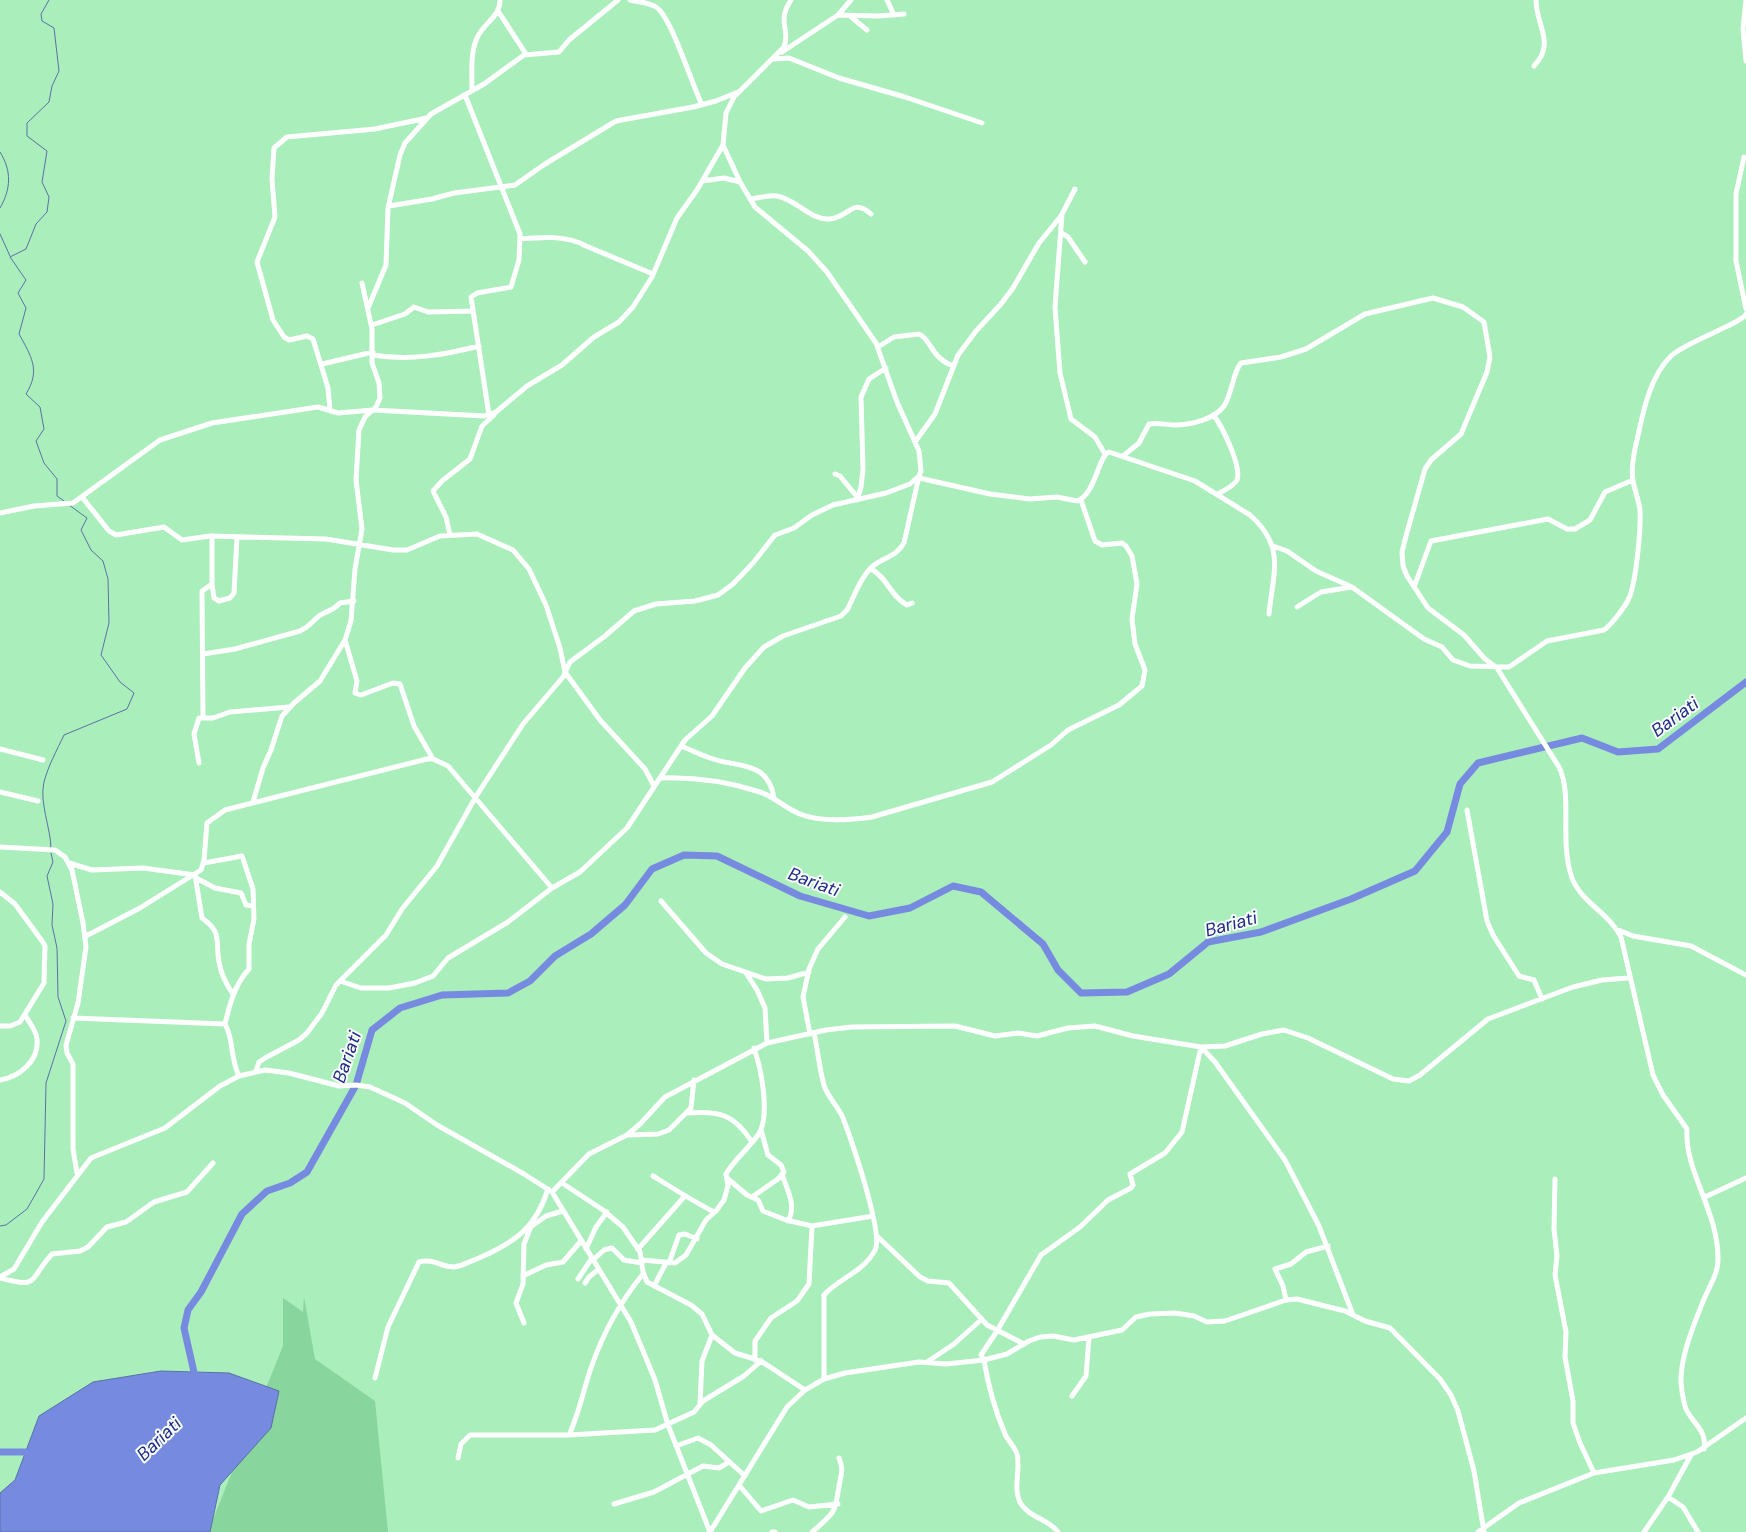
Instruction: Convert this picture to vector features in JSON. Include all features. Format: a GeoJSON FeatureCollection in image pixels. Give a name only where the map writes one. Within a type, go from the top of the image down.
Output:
{"type":"FeatureCollection","features":[{"type":"Feature","properties":{"kind":"street"},"geometry":{"type":"LineString","coordinates":[[472,90],[474,51],[478,36],[498,11],[500,0]]}},
{"type":"Feature","properties":{"kind":"street"},"geometry":{"type":"LineString","coordinates":[[330,410],[328,388],[322,364],[311,337],[303,336],[289,340],[284,337],[273,320],[258,268],[258,258],[275,217],[272,179],[274,148],[287,137],[375,129],[427,118],[526,54],[559,52],[570,40],[618,0]]}},
{"type":"Feature","properties":{"kind":"street"},"geometry":{"type":"LineString","coordinates":[[630,0],[649,4],[659,9],[667,22],[702,105]]}},
{"type":"Feature","properties":{"kind":"street"},"geometry":{"type":"LineString","coordinates":[[781,52],[786,42],[784,13],[791,0]]}},
{"type":"Feature","properties":{"kind":"street"},"geometry":{"type":"LineString","coordinates":[[450,535],[446,517],[433,491],[442,481],[470,459],[482,426],[496,412],[527,386],[562,365],[594,337],[619,322],[639,299],[653,274],[677,218],[723,145],[726,114],[738,92],[781,52],[838,15],[851,0]]}},
{"type":"Feature","properties":{"kind":"street"},"geometry":{"type":"LineString","coordinates":[[887,0],[894,15]]}},
{"type":"Feature","properties":{"kind":"street"},"geometry":{"type":"LineString","coordinates":[[1534,66],[1542,57],[1544,38],[1537,14],[1536,0]]}},
{"type":"Feature","properties":{"kind":"street"},"geometry":{"type":"LineString","coordinates":[[1746,0],[1743,29],[1746,61]]}},
{"type":"Feature","properties":{"kind":"street"},"geometry":{"type":"LineString","coordinates":[[498,11],[526,54]]}},
{"type":"Feature","properties":{"kind":"street"},"geometry":{"type":"LineString","coordinates":[[838,15],[904,14]]}},
{"type":"Feature","properties":{"kind":"street"},"geometry":{"type":"LineString","coordinates":[[850,16],[867,30]]}},
{"type":"Feature","properties":{"kind":"street"},"geometry":{"type":"LineString","coordinates":[[773,59],[789,58],[839,78],[905,96],[982,122]]}},
{"type":"Feature","properties":{"kind":"street"},"geometry":{"type":"LineString","coordinates":[[389,206],[520,183],[545,164],[616,121],[702,105],[738,92]]}},
{"type":"Feature","properties":{"kind":"street"},"geometry":{"type":"LineString","coordinates":[[465,95],[520,239],[519,260],[513,284],[508,289],[473,294],[471,297],[490,415]]}},
{"type":"Feature","properties":{"kind":"street"},"geometry":{"type":"LineString","coordinates":[[368,308],[386,265],[389,206],[402,149],[427,118]]}},
{"type":"Feature","properties":{"kind":"street"},"geometry":{"type":"LineString","coordinates":[[340,981],[361,988],[389,988],[415,983],[433,976],[448,958],[508,922],[552,888],[580,872],[616,840],[642,808],[654,786],[682,746],[712,716],[745,668],[764,647],[783,636],[841,616],[847,610],[871,569],[894,556],[904,543],[919,477],[920,463],[915,442],[897,402],[878,347],[827,272],[808,251],[767,218],[750,199],[723,145]]}},
{"type":"Feature","properties":{"kind":"street"},"geometry":{"type":"LineString","coordinates":[[1744,157],[1736,194],[1736,261],[1746,309]]}},
{"type":"Feature","properties":{"kind":"street"},"geometry":{"type":"LineString","coordinates":[[702,181],[724,178],[740,182]]}},
{"type":"Feature","properties":{"kind":"street"},"geometry":{"type":"LineString","coordinates":[[915,442],[935,414],[953,366],[976,331],[1007,296],[1039,243],[1062,214],[1075,189]]}},
{"type":"Feature","properties":{"kind":"street"},"geometry":{"type":"LineString","coordinates":[[750,199],[777,196],[826,219],[837,218],[857,206],[862,206],[871,214]]}},
{"type":"Feature","properties":{"kind":"street"},"geometry":{"type":"LineString","coordinates":[[1062,214],[1055,307],[1060,373],[1071,419],[1095,437],[1105,454]]}},
{"type":"Feature","properties":{"kind":"street"},"geometry":{"type":"LineString","coordinates":[[1062,233],[1068,237],[1085,262]]}},
{"type":"Feature","properties":{"kind":"street"},"geometry":{"type":"LineString","coordinates":[[520,239],[544,237],[576,240],[653,274]]}},
{"type":"Feature","properties":{"kind":"street"},"geometry":{"type":"LineString","coordinates":[[253,802],[262,768],[271,750],[282,716],[289,707],[316,686],[345,640],[354,601],[355,569],[362,521],[356,480],[359,430],[365,417],[378,402],[380,392],[372,363],[372,325],[362,284]]}},
{"type":"Feature","properties":{"kind":"street"},"geometry":{"type":"LineString","coordinates":[[1123,456],[1139,444],[1149,424],[1186,424],[1213,415],[1223,408],[1241,363],[1281,357],[1306,349],[1365,314],[1434,298],[1463,307],[1484,322],[1490,357],[1487,372],[1461,434],[1431,460],[1426,469],[1402,552],[1403,566],[1428,608],[1464,635],[1485,659],[1495,666],[1562,774],[1565,852],[1572,880],[1577,889],[1616,929],[1620,937],[1652,1075],[1663,1096],[1685,1123],[1689,1153],[1716,1232],[1717,1269],[1690,1340],[1681,1381],[1685,1407],[1704,1432],[1704,1448]]}},
{"type":"Feature","properties":{"kind":"street"},"geometry":{"type":"LineString","coordinates":[[372,325],[406,314],[414,307],[428,312],[472,311]]}},
{"type":"Feature","properties":{"kind":"street"},"geometry":{"type":"LineString","coordinates":[[1273,546],[1287,551],[1316,570],[1352,587],[1424,639],[1442,647],[1450,658],[1479,668],[1511,667],[1540,645],[1554,639],[1592,634],[1609,627],[1628,600],[1632,586],[1640,514],[1633,480],[1636,441],[1648,397],[1659,371],[1672,355],[1684,347],[1709,333],[1741,321],[1746,314]]}},
{"type":"Feature","properties":{"kind":"street"},"geometry":{"type":"LineString","coordinates":[[878,347],[894,337],[919,334],[926,339],[938,358],[953,366]]}},
{"type":"Feature","properties":{"kind":"street"},"geometry":{"type":"LineString","coordinates":[[322,364],[373,354],[388,358],[450,354],[479,346]]}},
{"type":"Feature","properties":{"kind":"street"},"geometry":{"type":"LineString","coordinates":[[858,499],[863,469],[861,397],[869,379],[886,368]]}},
{"type":"Feature","properties":{"kind":"street"},"geometry":{"type":"LineString","coordinates":[[0,514],[34,506],[68,504],[82,497],[153,444],[173,434],[212,423],[253,419],[314,408],[338,413],[373,410],[490,415],[496,412]]}},
{"type":"Feature","properties":{"kind":"street"},"geometry":{"type":"LineString","coordinates":[[1213,415],[1225,434],[1238,474],[1234,484],[1218,494]]}},
{"type":"Feature","properties":{"kind":"street"},"geometry":{"type":"LineString","coordinates":[[256,1071],[259,1062],[264,1058],[299,1040],[307,1033],[322,1013],[331,992],[386,935],[402,909],[437,866],[475,798],[531,712],[565,672],[570,662],[605,636],[631,613],[656,604],[689,602],[718,595],[733,584],[753,563],[774,535],[794,528],[812,515],[833,505],[905,486],[919,477],[1019,498],[1057,497],[1081,500],[1087,495],[1105,454],[1110,452],[1194,481],[1218,494],[1258,522],[1273,546],[1276,561],[1269,614]]}},
{"type":"Feature","properties":{"kind":"street"},"geometry":{"type":"LineString","coordinates":[[834,474],[840,476],[858,499]]}},
{"type":"Feature","properties":{"kind":"street"},"geometry":{"type":"LineString","coordinates":[[1414,587],[1431,541],[1548,519],[1567,529],[1574,529],[1590,520],[1605,492],[1633,480]]}},
{"type":"Feature","properties":{"kind":"street"},"geometry":{"type":"LineString","coordinates":[[82,497],[109,530],[116,535],[164,527],[182,540],[212,536],[326,540],[407,550],[430,538],[477,534],[503,544],[519,554],[529,569],[548,612],[565,672],[600,720],[646,769],[654,786]]}},
{"type":"Feature","properties":{"kind":"street"},"geometry":{"type":"LineString","coordinates":[[661,778],[715,782],[748,789],[774,798],[800,814],[823,818],[860,819],[915,806],[992,782],[1047,748],[1068,730],[1119,705],[1142,686],[1145,670],[1135,644],[1132,619],[1137,584],[1132,556],[1122,543],[1102,545],[1094,541],[1081,500]]}},
{"type":"Feature","properties":{"kind":"street"},"geometry":{"type":"LineString","coordinates":[[212,536],[212,584],[217,600],[230,598],[234,594],[237,537]]}},
{"type":"Feature","properties":{"kind":"street"},"geometry":{"type":"LineString","coordinates":[[871,569],[884,578],[902,602],[907,605],[912,603]]}},
{"type":"Feature","properties":{"kind":"street"},"geometry":{"type":"LineString","coordinates":[[203,717],[202,590],[212,584]]}},
{"type":"Feature","properties":{"kind":"street"},"geometry":{"type":"LineString","coordinates":[[1297,607],[1321,592],[1352,587]]}},
{"type":"Feature","properties":{"kind":"street"},"geometry":{"type":"LineString","coordinates":[[203,654],[234,649],[300,631],[310,627],[322,614],[332,611],[340,603],[354,601]]}},
{"type":"Feature","properties":{"kind":"street"},"geometry":{"type":"LineString","coordinates":[[345,640],[357,681],[355,693],[361,695],[393,684],[400,684],[414,726],[433,758],[448,766],[552,888]]}},
{"type":"Feature","properties":{"kind":"street"},"geometry":{"type":"LineString","coordinates":[[199,763],[194,734],[198,718],[214,718],[230,712],[289,707]]}},
{"type":"Feature","properties":{"kind":"street"},"geometry":{"type":"LineString","coordinates":[[682,746],[710,758],[758,770],[770,780],[774,798]]}},
{"type":"Feature","properties":{"kind":"street"},"geometry":{"type":"LineString","coordinates":[[0,749],[43,760]]}},
{"type":"Feature","properties":{"kind":"street"},"geometry":{"type":"LineString","coordinates":[[86,936],[140,908],[195,876],[204,863],[205,836],[208,820],[226,810],[433,758]]}},
{"type":"Feature","properties":{"kind":"street"},"geometry":{"type":"LineString","coordinates":[[0,792],[38,801]]}},
{"type":"Feature","properties":{"kind":"street"},"geometry":{"type":"LineString","coordinates":[[1467,810],[1487,921],[1519,976],[1534,980],[1542,999]]}},
{"type":"Feature","properties":{"kind":"street"},"geometry":{"type":"LineString","coordinates":[[0,847],[55,850],[60,852],[69,863],[86,936],[83,975],[67,1050],[72,1064],[73,1140],[77,1173]]}},
{"type":"Feature","properties":{"kind":"street"},"geometry":{"type":"LineString","coordinates":[[204,863],[239,855],[243,856],[245,868],[252,882],[254,920],[249,944],[249,968],[240,978],[233,994],[225,1024],[231,1045],[232,1063],[239,1076]]}},
{"type":"Feature","properties":{"kind":"street"},"geometry":{"type":"LineString","coordinates":[[69,863],[92,870],[143,868],[195,876],[214,888],[241,893],[246,905],[253,906]]}},
{"type":"Feature","properties":{"kind":"street"},"geometry":{"type":"LineString","coordinates":[[195,876],[202,918],[210,923],[217,934],[221,971],[233,994]]}},
{"type":"Feature","properties":{"kind":"street"},"geometry":{"type":"LineString","coordinates":[[0,892],[22,912],[45,946],[46,980],[17,1025],[0,1026]]}},
{"type":"Feature","properties":{"kind":"street"},"geometry":{"type":"LineString","coordinates":[[661,901],[706,953],[722,964],[745,973],[776,980],[809,972]]}},
{"type":"Feature","properties":{"kind":"street"},"geometry":{"type":"LineString","coordinates":[[824,1379],[824,1295],[842,1280],[858,1271],[876,1250],[873,1216],[843,1117],[828,1094],[824,1083],[803,997],[809,972],[818,949],[845,917]]}},
{"type":"Feature","properties":{"kind":"street"},"geometry":{"type":"LineString","coordinates":[[1616,929],[1633,936],[1691,946],[1746,976]]}},
{"type":"Feature","properties":{"kind":"street"},"geometry":{"type":"LineString","coordinates":[[745,973],[757,990],[765,1008],[767,1043]]}},
{"type":"Feature","properties":{"kind":"street"},"geometry":{"type":"LineString","coordinates":[[524,1323],[516,1303],[522,1289],[523,1252],[531,1226],[550,1191],[562,1183],[589,1154],[627,1135],[640,1124],[665,1096],[754,1048],[767,1043],[812,1033],[852,1027],[955,1026],[995,1036],[1018,1033],[1037,1036],[1068,1028],[1095,1026],[1133,1036],[1201,1047],[1226,1046],[1262,1034],[1284,1030],[1308,1038],[1393,1079],[1409,1081],[1420,1075],[1488,1019],[1589,982],[1628,978]]}},
{"type":"Feature","properties":{"kind":"street"},"geometry":{"type":"LineString","coordinates":[[0,1080],[8,1078],[24,1069],[32,1061],[37,1040],[25,1015]]}},
{"type":"Feature","properties":{"kind":"street"},"geometry":{"type":"LineString","coordinates":[[73,1018],[225,1024]]}},
{"type":"Feature","properties":{"kind":"street"},"geometry":{"type":"LineString","coordinates":[[1201,1047],[1232,1085],[1282,1156],[1309,1205],[1328,1246],[1353,1315]]}},
{"type":"Feature","properties":{"kind":"street"},"geometry":{"type":"LineString","coordinates":[[1058,1532],[1028,1511],[1020,1501],[1017,1491],[1017,1454],[1006,1435],[996,1410],[984,1360],[980,1355],[997,1332],[1041,1255],[1080,1227],[1108,1200],[1131,1188],[1133,1185],[1130,1174],[1165,1153],[1182,1132],[1186,1123],[1201,1047]]}},
{"type":"Feature","properties":{"kind":"street"},"geometry":{"type":"LineString","coordinates":[[754,1048],[763,1083],[761,1130],[768,1155],[782,1166],[782,1174],[792,1204],[792,1215],[788,1221]]}},
{"type":"Feature","properties":{"kind":"street"},"geometry":{"type":"LineString","coordinates":[[0,1278],[11,1272],[17,1265],[42,1222],[77,1173],[96,1155],[173,1123],[220,1086],[239,1076],[256,1071],[289,1073],[339,1086],[356,1085],[365,1087],[404,1103],[437,1125],[463,1138],[550,1191],[622,1304],[655,1380],[668,1425],[710,1532]]}},
{"type":"Feature","properties":{"kind":"street"},"geometry":{"type":"LineString","coordinates":[[627,1135],[665,1132],[688,1113],[692,1102],[694,1080]]}},
{"type":"Feature","properties":{"kind":"street"},"geometry":{"type":"LineString","coordinates":[[688,1113],[703,1112],[730,1117],[742,1128],[752,1142]]}},
{"type":"Feature","properties":{"kind":"street"},"geometry":{"type":"LineString","coordinates":[[578,1279],[592,1259],[604,1250],[612,1248],[624,1260],[668,1263],[678,1262],[684,1258],[697,1239],[706,1220],[726,1194],[728,1186],[726,1178],[738,1158],[761,1130]]}},
{"type":"Feature","properties":{"kind":"street"},"geometry":{"type":"LineString","coordinates":[[0,1278],[24,1284],[30,1282],[52,1254],[80,1251],[88,1247],[107,1227],[126,1222],[154,1202],[185,1192],[213,1163]]}},
{"type":"Feature","properties":{"kind":"street"},"geometry":{"type":"LineString","coordinates":[[752,1197],[782,1174]]}},
{"type":"Feature","properties":{"kind":"street"},"geometry":{"type":"LineString","coordinates":[[653,1176],[684,1197],[696,1200],[714,1212]]}},
{"type":"Feature","properties":{"kind":"street"},"geometry":{"type":"LineString","coordinates":[[726,1178],[760,1202],[763,1211],[788,1221],[812,1226],[873,1216]]}},
{"type":"Feature","properties":{"kind":"street"},"geometry":{"type":"LineString","coordinates":[[1705,1196],[1746,1178]]}},
{"type":"Feature","properties":{"kind":"street"},"geometry":{"type":"LineString","coordinates":[[1555,1179],[1555,1237],[1557,1256],[1555,1275],[1566,1332],[1565,1357],[1573,1401],[1573,1423],[1594,1473]]}},
{"type":"Feature","properties":{"kind":"street"},"geometry":{"type":"LineString","coordinates":[[562,1183],[607,1212],[623,1227],[638,1249],[647,1282],[691,1305],[702,1314],[712,1334],[734,1353],[758,1360],[805,1390]]}},
{"type":"Feature","properties":{"kind":"street"},"geometry":{"type":"LineString","coordinates":[[638,1249],[684,1197]]}},
{"type":"Feature","properties":{"kind":"street"},"geometry":{"type":"LineString","coordinates":[[375,1378],[388,1327],[420,1262],[431,1260],[455,1267],[462,1265],[498,1250],[546,1216],[563,1211]]}},
{"type":"Feature","properties":{"kind":"street"},"geometry":{"type":"LineString","coordinates":[[586,1249],[596,1227],[607,1212]]}},
{"type":"Feature","properties":{"kind":"street"},"geometry":{"type":"LineString","coordinates":[[758,1360],[755,1341],[771,1318],[797,1301],[809,1284],[812,1226]]}},
{"type":"Feature","properties":{"kind":"street"},"geometry":{"type":"LineString","coordinates":[[654,1286],[668,1263],[679,1236],[685,1234],[697,1239]]}},
{"type":"Feature","properties":{"kind":"street"},"geometry":{"type":"LineString","coordinates":[[876,1234],[884,1245],[920,1278],[928,1281],[949,1283],[982,1319],[997,1332],[1024,1344]]}},
{"type":"Feature","properties":{"kind":"street"},"geometry":{"type":"LineString","coordinates":[[523,1276],[546,1265],[563,1262],[581,1241]]}},
{"type":"Feature","properties":{"kind":"street"},"geometry":{"type":"LineString","coordinates":[[1286,1300],[1283,1286],[1275,1269],[1291,1264],[1306,1252],[1328,1246]]}},
{"type":"Feature","properties":{"kind":"street"},"geometry":{"type":"LineString","coordinates":[[585,1283],[599,1269]]}},
{"type":"Feature","properties":{"kind":"street"},"geometry":{"type":"LineString","coordinates":[[569,1435],[600,1343],[612,1317],[644,1274]]}},
{"type":"Feature","properties":{"kind":"street"},"geometry":{"type":"LineString","coordinates":[[710,1532],[787,1406],[805,1390],[824,1379],[845,1373],[927,1362],[946,1364],[984,1360],[1007,1354],[1040,1337],[1053,1336],[1074,1340],[1122,1330],[1139,1316],[1175,1313],[1213,1322],[1254,1312],[1286,1300],[1297,1299],[1353,1315],[1365,1321],[1385,1325],[1398,1334],[1440,1379],[1451,1395],[1458,1411],[1474,1471],[1484,1530]]}},
{"type":"Feature","properties":{"kind":"street"},"geometry":{"type":"LineString","coordinates":[[927,1362],[932,1356],[954,1344],[982,1319]]}},
{"type":"Feature","properties":{"kind":"street"},"geometry":{"type":"LineString","coordinates":[[700,1404],[702,1361],[712,1334]]}},
{"type":"Feature","properties":{"kind":"street"},"geometry":{"type":"LineString","coordinates":[[1072,1396],[1085,1380],[1089,1337]]}},
{"type":"Feature","properties":{"kind":"street"},"geometry":{"type":"LineString","coordinates":[[458,1458],[461,1444],[470,1435],[569,1435],[649,1432],[694,1412],[711,1395],[744,1376],[758,1360]]}},
{"type":"Feature","properties":{"kind":"street"},"geometry":{"type":"LineString","coordinates":[[1478,1532],[1484,1530],[1519,1503],[1594,1473],[1651,1464],[1692,1454],[1704,1448],[1746,1418]]}},
{"type":"Feature","properties":{"kind":"street"},"geometry":{"type":"LineString","coordinates":[[676,1446],[698,1438],[711,1445],[744,1476]]}},
{"type":"Feature","properties":{"kind":"street"},"geometry":{"type":"LineString","coordinates":[[1644,1532],[1668,1497],[1692,1454]]}},
{"type":"Feature","properties":{"kind":"street"},"geometry":{"type":"LineString","coordinates":[[812,1532],[827,1520],[838,1504],[843,1471],[838,1458]]}},
{"type":"Feature","properties":{"kind":"street"},"geometry":{"type":"LineString","coordinates":[[614,1504],[654,1492],[704,1466],[719,1468],[729,1462]]}},
{"type":"Feature","properties":{"kind":"street"},"geometry":{"type":"LineString","coordinates":[[739,1485],[760,1511],[793,1500],[810,1507],[838,1504]]}},
{"type":"Feature","properties":{"kind":"street"},"geometry":{"type":"LineString","coordinates":[[1668,1497],[1683,1507],[1698,1532]]}},
{"type":"Feature","properties":{"kind":"green space"},"geometry":{"type":"Polygon","coordinates":[[[304,1297],[315,1359],[375,1401],[388,1532],[211,1532],[211,1524],[283,1346],[283,1298],[303,1312],[304,1297]]]}},
{"type":"Feature","properties":{"kind":"water"},"geometry":{"type":"Polygon","coordinates":[[[161,1371],[229,1373],[279,1391],[271,1428],[220,1485],[210,1532],[0,1532],[0,1493],[15,1480],[39,1416],[93,1382],[161,1371]]]}},
{"type":"Feature","properties":{"kind":"waterway"},"geometry":{"type":"LineString","coordinates":[[49,0],[41,14],[42,21],[54,28],[59,71],[52,86],[49,102],[27,123],[27,136],[47,151],[42,182],[49,197],[47,212],[36,224],[26,249],[10,257],[26,280],[18,293],[26,308],[19,334],[33,363],[34,370],[33,378],[26,394],[40,407],[44,429],[36,441],[44,463],[57,479],[57,496],[64,501]]}},
{"type":"Feature","properties":{"kind":"waterway"},"geometry":{"type":"LineString","coordinates":[[0,152],[7,166],[9,180],[4,201],[0,208]]}},
{"type":"Feature","properties":{"kind":"waterway"},"geometry":{"type":"LineString","coordinates":[[0,234],[10,256]]}},
{"type":"Feature","properties":{"kind":"waterway"},"geometry":{"type":"LineString","coordinates":[[51,849],[43,790],[48,770],[64,735],[127,709],[134,693],[120,682],[101,655],[109,623],[108,579],[103,561],[91,550],[81,530],[87,518],[69,505]]}},
{"type":"Feature","properties":{"kind":"waterway","name":"Bariati"},"geometry":{"type":"LineString","coordinates":[[196,1381],[184,1328],[188,1310],[201,1292],[242,1214],[267,1191],[290,1183],[307,1172],[356,1085],[372,1030],[400,1008],[442,995],[508,993],[530,981],[555,956],[591,934],[625,905],[652,869],[684,855],[717,856],[800,896],[869,916],[910,908],[953,886],[981,892],[1043,944],[1058,970],[1081,993],[1127,992],[1169,974],[1208,942],[1261,932],[1351,899],[1415,871],[1447,832],[1460,784],[1478,763],[1582,738],[1618,752],[1658,749],[1746,682]]}},
{"type":"Feature","properties":{"kind":"waterway"},"geometry":{"type":"LineString","coordinates":[[0,1226],[6,1225],[27,1209],[44,1179],[46,1083],[66,1021],[58,997],[57,948],[52,925],[53,904],[47,876],[53,862],[51,853]]}},
{"type":"Feature","properties":{"kind":"waterway"},"geometry":{"type":"LineString","coordinates":[[0,1452],[26,1452]]}}]}
